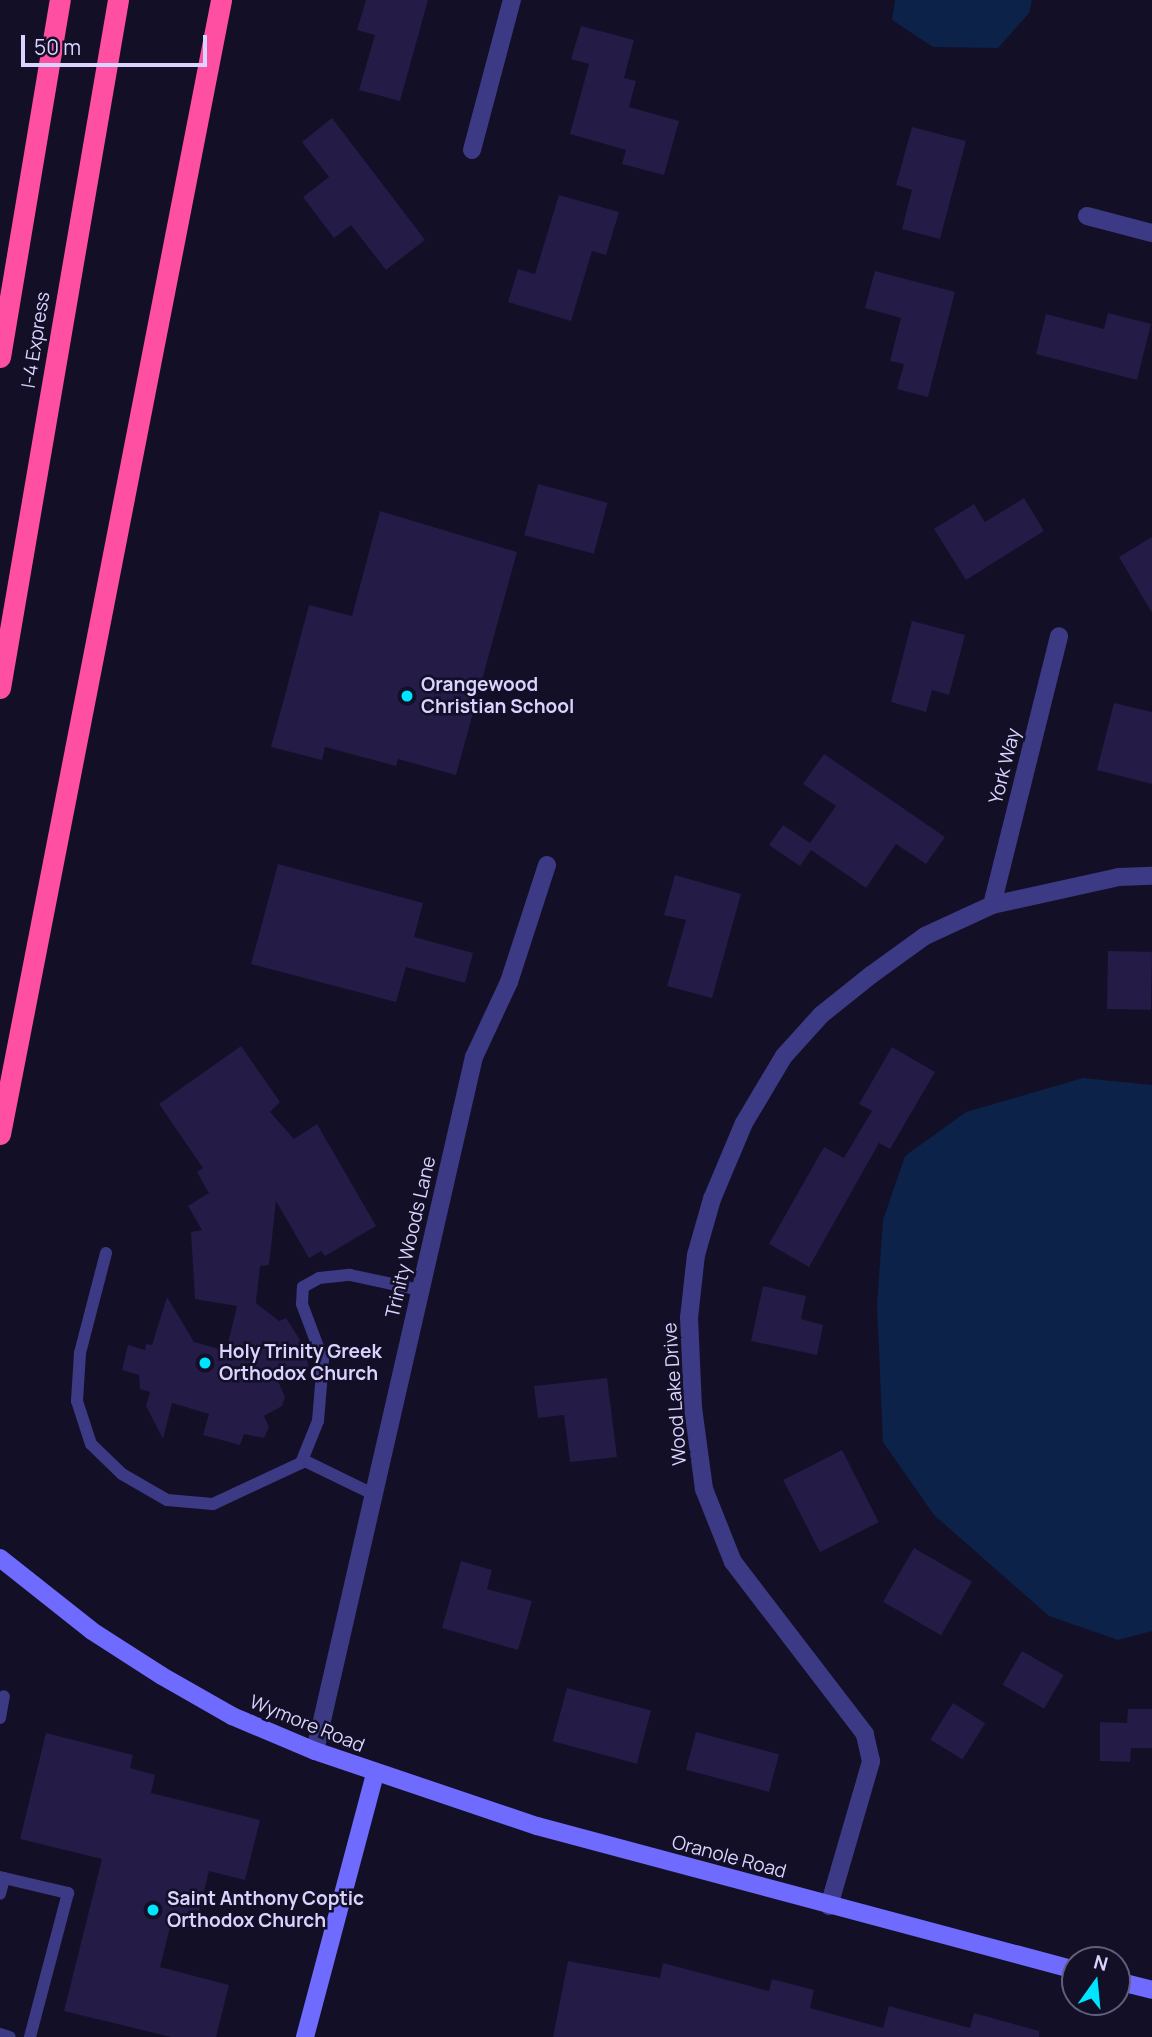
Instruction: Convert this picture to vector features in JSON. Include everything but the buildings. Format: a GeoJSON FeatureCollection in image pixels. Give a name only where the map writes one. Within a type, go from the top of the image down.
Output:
{"type":"FeatureCollection","features":[{"type":"Feature","properties":{"kind":"highway","name":"I-4 Express"},"geometry":{"type":"LineString","coordinates":[[0,357],[60,0]]}},
{"type":"Feature","properties":{"kind":"highway","name":"I-4 Express"},"geometry":{"type":"LineString","coordinates":[[0,688],[118,0]]}},
{"type":"Feature","properties":{"kind":"highway"},"geometry":{"type":"LineString","coordinates":[[0,1134],[221,0]]}},
{"type":"Feature","properties":{"kind":"street"},"geometry":{"type":"LineString","coordinates":[[472,150],[512,0]]}},
{"type":"Feature","properties":{"kind":"street"},"geometry":{"type":"LineString","coordinates":[[1087,216],[1152,233]]}},
{"type":"Feature","properties":{"kind":"street","name":"York Way"},"geometry":{"type":"LineString","coordinates":[[992,905],[1059,636]]}},
{"type":"Feature","properties":{"kind":"street","name":"Trinity Woods Lane"},"geometry":{"type":"LineString","coordinates":[[315,1751],[474,1057],[509,982],[547,864]]}},
{"type":"Feature","properties":{"kind":"street","name":"Wood Lake Drive"},"geometry":{"type":"LineString","coordinates":[[829,1906],[870,1761],[865,1734],[733,1562],[704,1489],[692,1408],[689,1318],[696,1255],[712,1199],[744,1122],[784,1056],[821,1015],[880,969],[925,936],[992,905],[1119,877],[1152,876]]}},
{"type":"Feature","properties":{"kind":"street","name":"Wymore Road"},"geometry":{"type":"LineString","coordinates":[[0,1558],[92,1631],[162,1676],[232,1716],[375,1774],[305,2037]]}},
{"type":"Feature","properties":{"kind":"street","name":"Oranole Road"},"geometry":{"type":"LineString","coordinates":[[375,1774],[537,1826],[1061,1966]]}},
{"type":"Feature","properties":{"kind":"street"},"geometry":{"type":"LineString","coordinates":[[1131,1985],[1152,1990]]}},
{"type":"Feature","properties":{"kind":"lane"},"geometry":{"type":"LineString","coordinates":[[106,1253],[80,1353],[77,1401],[91,1444],[122,1474],[167,1500],[214,1504],[303,1460],[318,1421],[323,1360],[302,1304],[303,1287],[319,1278],[350,1275],[420,1290]]}},
{"type":"Feature","properties":{"kind":"lane"},"geometry":{"type":"LineString","coordinates":[[303,1460],[373,1494]]}},
{"type":"Feature","properties":{"kind":"lane"},"geometry":{"type":"LineString","coordinates":[[0,1718],[5,1696]]}},
{"type":"Feature","properties":{"kind":"lane"},"geometry":{"type":"LineString","coordinates":[[0,1894],[2,1877],[68,1894],[30,2037]]}},
{"type":"Feature","properties":{"kind":"lane"},"geometry":{"type":"LineString","coordinates":[[0,2034],[10,2037]]}},
{"type":"Feature","properties":{"kind":"water"},"geometry":{"type":"Polygon","coordinates":[[[895,0],[1032,0],[1029,13],[998,48],[933,47],[892,20],[895,0]]]}},
{"type":"Feature","properties":{"kind":"water"},"geometry":{"type":"Polygon","coordinates":[[[1083,1078],[1152,1085],[1152,1631],[1118,1640],[1049,1616],[934,1515],[883,1442],[877,1305],[883,1220],[905,1156],[966,1112],[1083,1078]]]}},
{"type":"Feature","properties":{"kind":"place","name":"Orangewood Christian School"},"geometry":{"type":"Point","coordinates":[407,696]}},
{"type":"Feature","properties":{"kind":"place","name":"Holy Trinity Greek Orthodox Church"},"geometry":{"type":"Point","coordinates":[205,1363]}},
{"type":"Feature","properties":{"kind":"place","name":"Saint Anthony Coptic Orthodox Church"},"geometry":{"type":"Point","coordinates":[153,1910]}}]}
